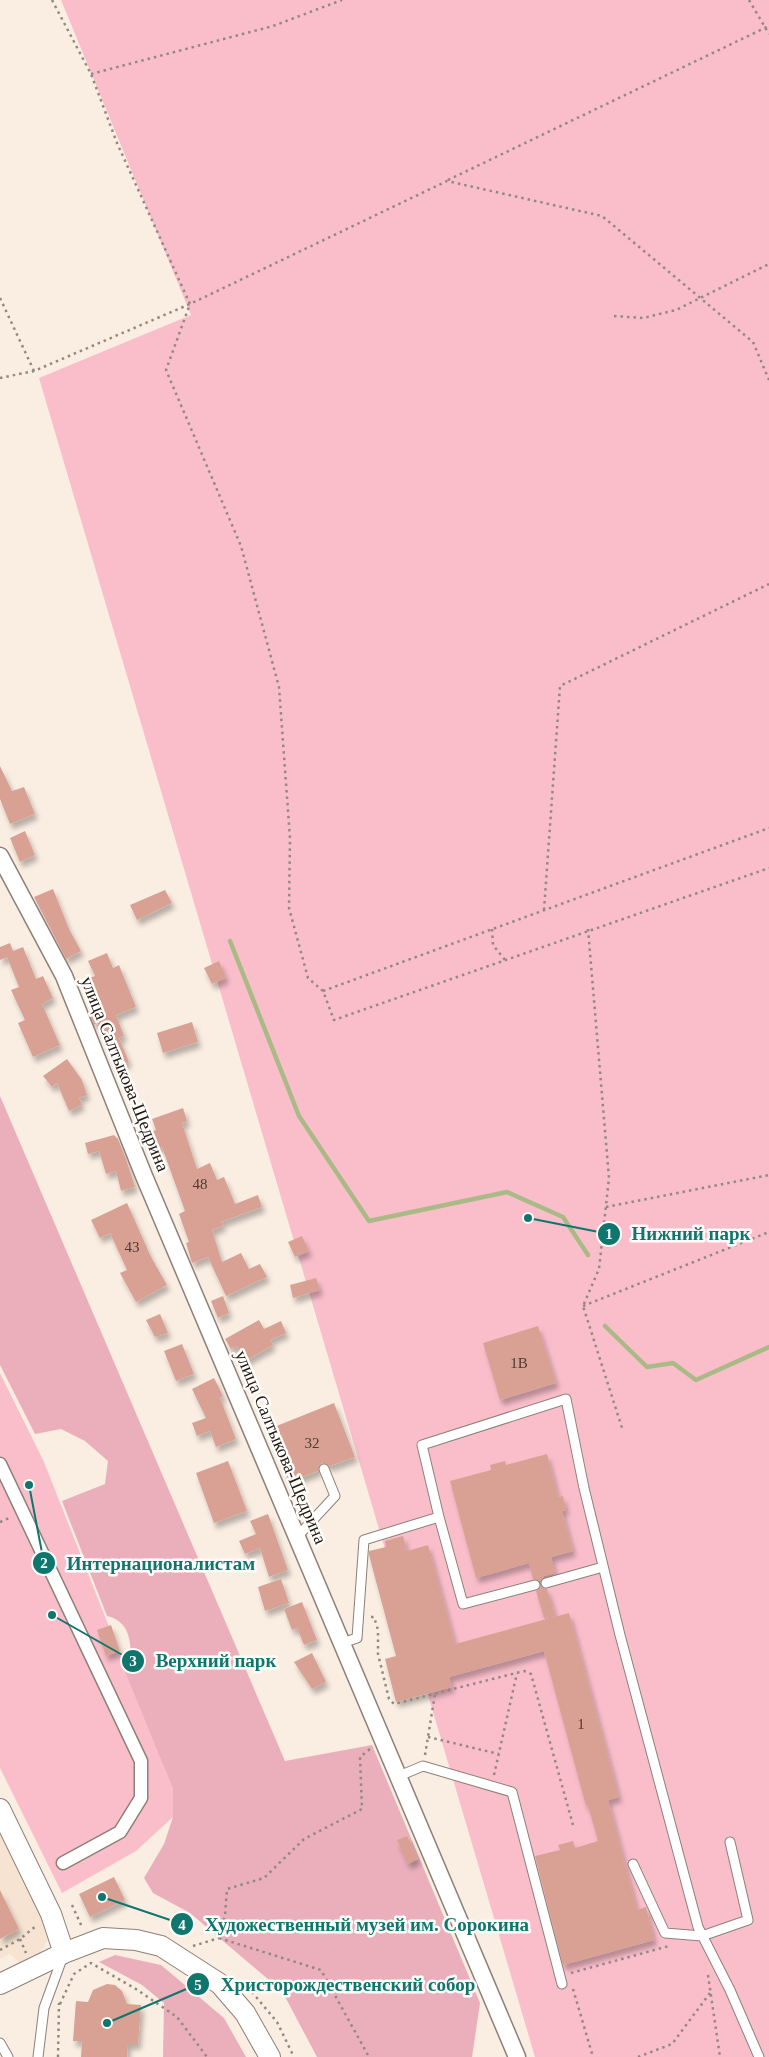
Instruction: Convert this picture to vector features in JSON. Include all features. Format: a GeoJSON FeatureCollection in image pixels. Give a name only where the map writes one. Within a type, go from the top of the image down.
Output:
{"type":"FeatureCollection","features":[{"type":"Feature","properties":{"kind":"street","name":"улица Салтыкова-Щедрина"},"geometry":{"type":"LineString","coordinates":[[0,856],[64,976],[144,1176],[399,1776],[516,2057]]}},
{"type":"Feature","properties":{"kind":"street"},"geometry":{"type":"LineString","coordinates":[[0,1464],[141,1761],[141,1798],[120,1832],[63,1863]]}},
{"type":"Feature","properties":{"kind":"street"},"geometry":{"type":"LineString","coordinates":[[0,1810],[52,1914],[64,1953]]}},
{"type":"Feature","properties":{"kind":"street"},"geometry":{"type":"LineString","coordinates":[[0,1984],[64,1953],[103,1938],[136,1940],[161,1946],[220,1984],[245,2012],[270,2057]]}},
{"type":"Feature","properties":{"kind":"lane"},"geometry":{"type":"LineString","coordinates":[[535,1585],[463,1604],[439,1517],[422,1445],[566,1399],[584,1488],[603,1567],[698,1927],[730,1990],[759,2057]]}},
{"type":"Feature","properties":{"kind":"lane"},"geometry":{"type":"LineString","coordinates":[[297,1537],[335,1496],[324,1469]]}},
{"type":"Feature","properties":{"kind":"lane"},"geometry":{"type":"LineString","coordinates":[[342,1643],[357,1638],[364,1540],[439,1517]]}},
{"type":"Feature","properties":{"kind":"lane"},"geometry":{"type":"LineString","coordinates":[[546,1583],[603,1567]]}},
{"type":"Feature","properties":{"kind":"lane"},"geometry":{"type":"LineString","coordinates":[[399,1776],[423,1766],[512,1792],[563,1978]]}},
{"type":"Feature","properties":{"kind":"lane"},"geometry":{"type":"LineString","coordinates":[[633,1864],[665,1933],[702,1936],[748,1920],[730,1842]]}},
{"type":"Feature","properties":{"kind":"lane"},"geometry":{"type":"LineString","coordinates":[[38,2057],[44,2008],[64,1953]]}},
{"type":"Feature","properties":{"kind":"lane"},"geometry":{"type":"LineString","coordinates":[[0,2043],[8,2057]]}},
{"type":"Feature","properties":{"kind":"path"},"geometry":{"type":"LineString","coordinates":[[52,0],[91,74],[117,143],[190,304],[166,370],[241,546],[279,688],[290,838],[288,908],[308,978],[323,991],[334,1020],[588,929],[769,868]]}},
{"type":"Feature","properties":{"kind":"path"},"geometry":{"type":"LineString","coordinates":[[91,74],[273,26],[342,0]]}},
{"type":"Feature","properties":{"kind":"path"},"geometry":{"type":"LineString","coordinates":[[750,0],[767,27],[769,34]]}},
{"type":"Feature","properties":{"kind":"path"},"geometry":{"type":"LineString","coordinates":[[0,378],[34,372],[190,304],[767,27]]}},
{"type":"Feature","properties":{"kind":"path"},"geometry":{"type":"LineString","coordinates":[[447,181],[602,216],[753,342],[769,380]]}},
{"type":"Feature","properties":{"kind":"path"},"geometry":{"type":"LineString","coordinates":[[614,316],[643,318],[676,310],[769,264]]}},
{"type":"Feature","properties":{"kind":"path"},"geometry":{"type":"LineString","coordinates":[[0,298],[34,372]]}},
{"type":"Feature","properties":{"kind":"path"},"geometry":{"type":"LineString","coordinates":[[544,910],[560,686],[769,584]]}},
{"type":"Feature","properties":{"kind":"path"},"geometry":{"type":"LineString","coordinates":[[323,991],[769,828]]}},
{"type":"Feature","properties":{"kind":"path"},"geometry":{"type":"LineString","coordinates":[[492,929],[493,945],[505,960]]}},
{"type":"Feature","properties":{"kind":"path"},"geometry":{"type":"LineString","coordinates":[[588,929],[610,1178],[598,1269],[583,1306],[623,1431]]}},
{"type":"Feature","properties":{"kind":"path"},"geometry":{"type":"LineString","coordinates":[[606,1207],[769,1174]]}},
{"type":"Feature","properties":{"kind":"path"},"geometry":{"type":"LineString","coordinates":[[583,1306],[769,1232]]}},
{"type":"Feature","properties":{"kind":"path"},"geometry":{"type":"LineString","coordinates":[[0,1522],[9,1518]]}},
{"type":"Feature","properties":{"kind":"path"},"geometry":{"type":"LineString","coordinates":[[358,1618],[374,1617],[378,1630],[378,1654],[389,1699],[394,1704],[517,1672],[524,1671],[531,1674],[573,1826]]}},
{"type":"Feature","properties":{"kind":"path"},"geometry":{"type":"LineString","coordinates":[[491,1786],[517,1672]]}},
{"type":"Feature","properties":{"kind":"path"},"geometry":{"type":"LineString","coordinates":[[423,1766],[435,1694]]}},
{"type":"Feature","properties":{"kind":"path"},"geometry":{"type":"LineString","coordinates":[[428,1737],[499,1754]]}},
{"type":"Feature","properties":{"kind":"path"},"geometry":{"type":"LineString","coordinates":[[219,1938],[225,1915],[227,1889],[264,1878],[304,1839],[362,1809],[360,1757],[383,1739]]}},
{"type":"Feature","properties":{"kind":"path"},"geometry":{"type":"LineString","coordinates":[[72,1905],[81,1928]]}},
{"type":"Feature","properties":{"kind":"path"},"geometry":{"type":"LineString","coordinates":[[0,1950],[20,1939],[40,1922]]}},
{"type":"Feature","properties":{"kind":"path"},"geometry":{"type":"LineString","coordinates":[[193,1946],[219,1938],[321,1970],[369,2057]]}},
{"type":"Feature","properties":{"kind":"path"},"geometry":{"type":"LineString","coordinates":[[593,2057],[563,1978],[674,1944]]}},
{"type":"Feature","properties":{"kind":"path"},"geometry":{"type":"LineString","coordinates":[[60,2004],[74,1974],[91,1963],[136,1988],[177,2016],[207,2057]]}},
{"type":"Feature","properties":{"kind":"path"},"geometry":{"type":"LineString","coordinates":[[708,1974],[720,2057]]}},
{"type":"Feature","properties":{"kind":"path"},"geometry":{"type":"LineString","coordinates":[[638,2057],[672,2044],[710,1993]]}},
{"type":"Feature","properties":{"kind":"shaded area"},"geometry":{"type":"Polygon","coordinates":[[[61,0],[769,0],[769,2057],[535,2057],[39,378],[191,315],[61,0]]]}},
{"type":"Feature","properties":{"kind":"shaded area"},"geometry":{"type":"Polygon","coordinates":[[[0,1096],[285,1761],[372,1745],[480,2003],[472,2057],[317,2057],[282,1991],[190,1913],[153,1893],[144,1878],[164,1844],[173,1817],[173,1789],[122,1664],[131,1660],[127,1632],[120,1622],[107,1616],[62,1501],[105,1484],[108,1461],[85,1441],[61,1429],[35,1434],[0,1365],[0,1096]]]}},
{"type":"Feature","properties":{"kind":"shaded area"},"geometry":{"type":"Polygon","coordinates":[[[0,1373],[44,1462],[173,1789],[173,1817],[136,1851],[62,1893],[0,1768],[0,1373]]]}},
{"type":"Feature","properties":{"kind":"shaded area"},"geometry":{"type":"Polygon","coordinates":[[[0,1832],[51,1934],[40,1953],[20,1963],[10,1954],[0,1959],[0,1832]]]}},
{"type":"Feature","properties":{"kind":"shaded area"},"geometry":{"type":"Polygon","coordinates":[[[115,1955],[161,1965],[224,2018],[246,2057],[163,2057],[164,2003],[142,1985],[99,1962],[115,1955]]]}},
{"type":"Feature","properties":{"kind":"building"},"geometry":{"type":"Polygon","coordinates":[[[0,766],[12,791],[24,787],[35,814],[10,824],[0,799],[0,766]]]}},
{"type":"Feature","properties":{"kind":"building"},"geometry":{"type":"Polygon","coordinates":[[[25,831],[35,855],[20,862],[10,838],[25,831]]]}},
{"type":"Feature","properties":{"kind":"building"},"geometry":{"type":"Polygon","coordinates":[[[53,889],[69,929],[81,951],[66,959],[34,897],[53,889]]]}},
{"type":"Feature","properties":{"kind":"building"},"geometry":{"type":"Polygon","coordinates":[[[165,890],[172,903],[137,920],[130,905],[165,890]]]}},
{"type":"Feature","properties":{"kind":"building"},"geometry":{"type":"Polygon","coordinates":[[[10,943],[13,951],[23,947],[36,979],[43,976],[53,998],[42,1004],[60,1045],[33,1057],[18,1023],[25,1020],[11,990],[19,987],[7,957],[0,960],[0,947],[10,943]]]}},
{"type":"Feature","properties":{"kind":"building"},"geometry":{"type":"Polygon","coordinates":[[[107,953],[113,968],[119,965],[136,1007],[116,1015],[124,1036],[119,1038],[129,1062],[116,1067],[97,1023],[94,1025],[89,1012],[102,1007],[89,978],[95,976],[88,961],[107,953]]]}},
{"type":"Feature","properties":{"kind":"building"},"geometry":{"type":"Polygon","coordinates":[[[219,961],[226,978],[212,984],[204,968],[219,961]]]}},
{"type":"Feature","properties":{"kind":"building"},"geometry":{"type":"Polygon","coordinates":[[[192,1022],[198,1042],[163,1053],[157,1033],[192,1022]]]}},
{"type":"Feature","properties":{"kind":"building"},"geometry":{"type":"Polygon","coordinates":[[[67,1059],[82,1080],[87,1095],[79,1098],[82,1105],[69,1111],[57,1083],[52,1087],[43,1076],[67,1059]]]}},
{"type":"Feature","properties":{"kind":"building"},"geometry":{"type":"Polygon","coordinates":[[[183,1108],[187,1121],[182,1123],[197,1169],[210,1163],[217,1180],[224,1177],[235,1204],[258,1195],[262,1207],[221,1222],[223,1226],[212,1230],[222,1262],[241,1253],[249,1269],[260,1264],[267,1277],[226,1296],[208,1257],[192,1263],[186,1243],[189,1242],[179,1214],[185,1211],[162,1147],[152,1151],[146,1133],[156,1130],[152,1119],[183,1108]]]}},
{"type":"Feature","properties":{"kind":"building"},"geometry":{"type":"Polygon","coordinates":[[[114,1135],[118,1139],[135,1187],[121,1191],[116,1171],[106,1174],[99,1151],[88,1154],[85,1143],[114,1135]]]}},
{"type":"Feature","properties":{"kind":"building"},"geometry":{"type":"Polygon","coordinates":[[[127,1203],[151,1257],[167,1285],[136,1302],[120,1273],[127,1270],[110,1233],[100,1238],[91,1220],[127,1203]]]}},
{"type":"Feature","properties":{"kind":"building"},"geometry":{"type":"Polygon","coordinates":[[[302,1236],[309,1251],[295,1257],[288,1242],[302,1236]]]}},
{"type":"Feature","properties":{"kind":"building"},"geometry":{"type":"Polygon","coordinates":[[[316,1278],[320,1290],[293,1298],[290,1285],[316,1278]]]}},
{"type":"Feature","properties":{"kind":"building"},"geometry":{"type":"Polygon","coordinates":[[[223,1296],[229,1313],[218,1318],[211,1301],[223,1296]]]}},
{"type":"Feature","properties":{"kind":"building"},"geometry":{"type":"Polygon","coordinates":[[[160,1314],[168,1333],[155,1337],[146,1320],[160,1314]]]}},
{"type":"Feature","properties":{"kind":"building"},"geometry":{"type":"Polygon","coordinates":[[[259,1320],[264,1329],[281,1321],[286,1333],[270,1340],[273,1345],[245,1361],[237,1346],[231,1349],[225,1339],[259,1320]]]}},
{"type":"Feature","properties":{"kind":"building"},"geometry":{"type":"Polygon","coordinates":[[[538,1326],[556,1383],[500,1400],[483,1343],[538,1326]]]}},
{"type":"Feature","properties":{"kind":"building"},"geometry":{"type":"Polygon","coordinates":[[[182,1344],[194,1374],[176,1381],[164,1351],[182,1344]]]}},
{"type":"Feature","properties":{"kind":"building"},"geometry":{"type":"Polygon","coordinates":[[[214,1378],[223,1396],[220,1398],[236,1439],[216,1447],[210,1431],[197,1436],[192,1423],[206,1418],[192,1389],[214,1378]]]}},
{"type":"Feature","properties":{"kind":"building"},"geometry":{"type":"Polygon","coordinates":[[[334,1403],[355,1457],[330,1466],[322,1463],[318,1471],[289,1482],[269,1429],[334,1403]]]}},
{"type":"Feature","properties":{"kind":"building"},"geometry":{"type":"Polygon","coordinates":[[[547,1454],[558,1497],[563,1496],[566,1510],[562,1511],[573,1551],[551,1557],[555,1573],[544,1576],[540,1581],[533,1579],[529,1563],[476,1578],[450,1481],[491,1470],[490,1465],[505,1461],[506,1465],[547,1454]]]}},
{"type":"Feature","properties":{"kind":"building"},"geometry":{"type":"Polygon","coordinates":[[[228,1461],[247,1511],[214,1523],[196,1473],[228,1461]]]}},
{"type":"Feature","properties":{"kind":"building"},"geometry":{"type":"Polygon","coordinates":[[[268,1514],[288,1570],[269,1577],[260,1548],[245,1554],[239,1541],[256,1534],[250,1521],[268,1514]]]}},
{"type":"Feature","properties":{"kind":"building"},"geometry":{"type":"Polygon","coordinates":[[[403,1536],[407,1551],[428,1545],[455,1644],[569,1613],[619,1797],[608,1800],[637,1910],[646,1907],[654,1940],[563,1965],[535,1856],[560,1850],[558,1845],[573,1841],[575,1848],[598,1841],[588,1805],[586,1806],[544,1651],[449,1677],[452,1687],[396,1702],[385,1659],[396,1656],[369,1551],[386,1547],[385,1541],[403,1536]]]}},
{"type":"Feature","properties":{"kind":"building"},"geometry":{"type":"Polygon","coordinates":[[[281,1579],[289,1603],[265,1611],[258,1587],[281,1579]]]}},
{"type":"Feature","properties":{"kind":"building"},"geometry":{"type":"Polygon","coordinates":[[[541,1587],[547,1589],[555,1616],[544,1618],[536,1591],[541,1587]]]}},
{"type":"Feature","properties":{"kind":"building"},"geometry":{"type":"Polygon","coordinates":[[[302,1602],[317,1640],[304,1645],[297,1628],[292,1630],[284,1609],[302,1602]]]}},
{"type":"Feature","properties":{"kind":"building"},"geometry":{"type":"Polygon","coordinates":[[[111,1625],[120,1651],[106,1656],[97,1630],[111,1625]]]}},
{"type":"Feature","properties":{"kind":"building"},"geometry":{"type":"Polygon","coordinates":[[[312,1653],[326,1682],[312,1689],[294,1662],[312,1653]]]}},
{"type":"Feature","properties":{"kind":"building"},"geometry":{"type":"Polygon","coordinates":[[[407,1836],[418,1859],[408,1864],[397,1840],[407,1836]]]}},
{"type":"Feature","properties":{"kind":"building"},"geometry":{"type":"Polygon","coordinates":[[[114,1877],[125,1900],[90,1917],[79,1894],[114,1877]]]}},
{"type":"Feature","properties":{"kind":"building"},"geometry":{"type":"Polygon","coordinates":[[[0,1890],[19,1929],[0,1939],[0,1890]]]}},
{"type":"Feature","properties":{"kind":"building"},"geometry":{"type":"Polygon","coordinates":[[[107,1984],[115,1985],[122,1991],[127,2004],[141,2005],[138,2044],[128,2044],[127,2057],[81,2057],[82,2041],[73,2041],[76,2001],[88,2002],[93,1990],[107,1984]]]}},
{"type":"Feature","properties":{"kind":"waterway"},"geometry":{"type":"LineString","coordinates":[[230,941],[299,1116],[369,1221],[507,1192],[563,1217],[588,1255]]}},
{"type":"Feature","properties":{"kind":"waterway"},"geometry":{"type":"LineString","coordinates":[[605,1326],[647,1367],[673,1363],[696,1380],[769,1347]]}},
{"type":"Feature","properties":{"kind":"place","name":"Нижний парк"},"geometry":{"type":"Point","coordinates":[528,1218]}},
{"type":"Feature","properties":{"kind":"place","name":"Интернационалистам"},"geometry":{"type":"Point","coordinates":[29,1485]}},
{"type":"Feature","properties":{"kind":"place","name":"Верхний парк"},"geometry":{"type":"Point","coordinates":[52,1615]}},
{"type":"Feature","properties":{"kind":"place","name":"Художественный музей им. Сорокина"},"geometry":{"type":"Point","coordinates":[102,1897]}},
{"type":"Feature","properties":{"kind":"place","name":"Христорождественский собор"},"geometry":{"type":"Point","coordinates":[107,2023]}}]}
